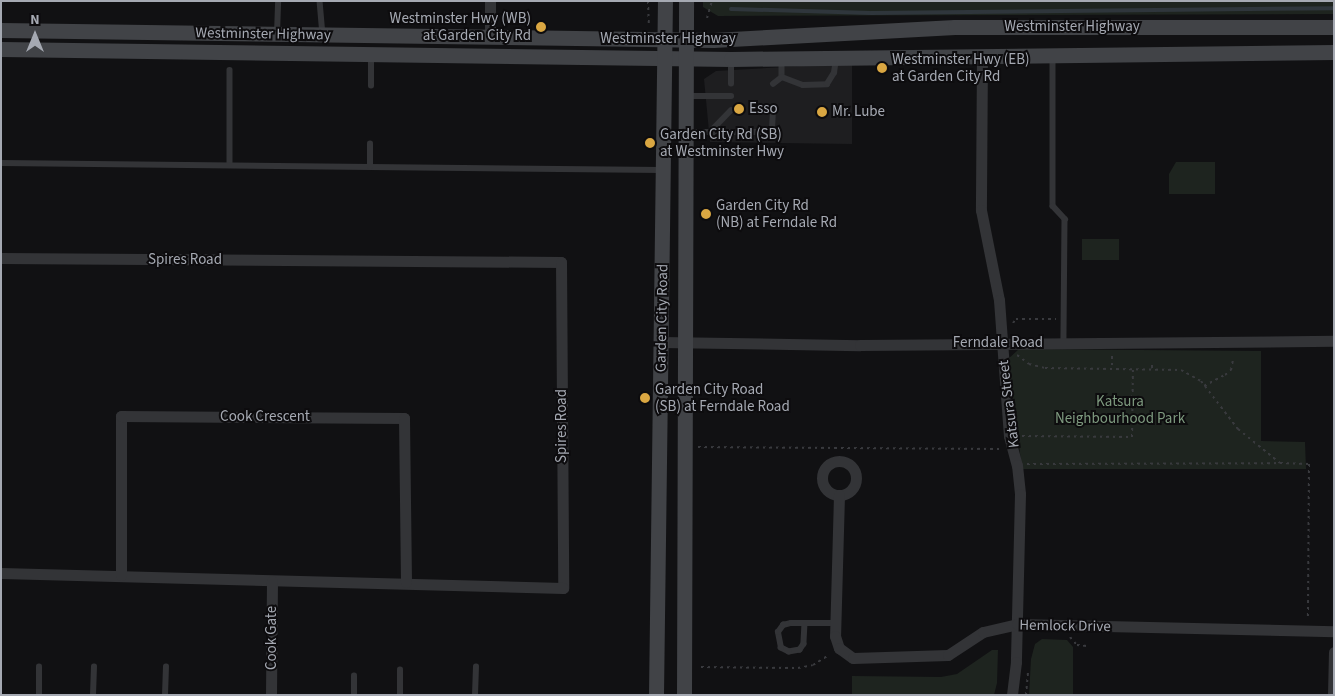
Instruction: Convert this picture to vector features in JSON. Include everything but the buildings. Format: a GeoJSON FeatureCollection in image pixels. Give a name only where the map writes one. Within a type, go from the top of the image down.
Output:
{"type":"FeatureCollection","features":[{"type":"Feature","properties":{"kind":"main road","name":"Garden City Road"},"geometry":{"type":"LineString","coordinates":[[656,695],[664,170],[664,1]]}},
{"type":"Feature","properties":{"kind":"main road","name":"Garden City Road"},"geometry":{"type":"LineString","coordinates":[[684,695],[686,1]]}},
{"type":"Feature","properties":{"kind":"main road","name":"Westminster Highway"},"geometry":{"type":"LineString","coordinates":[[1,30],[686,40],[775,38],[955,27],[1334,27]]}},
{"type":"Feature","properties":{"kind":"main road","name":"Westminster Highway"},"geometry":{"type":"LineString","coordinates":[[1,49],[665,59],[1334,52]]}},
{"type":"Feature","properties":{"kind":"street"},"geometry":{"type":"LineString","coordinates":[[490,1],[490,37]]}},
{"type":"Feature","properties":{"kind":"street","name":"Katsura Street"},"geometry":{"type":"LineString","coordinates":[[982,55],[980,210],[1004,342],[1010,436],[1017,465],[1020,494],[1017,624],[1012,695]]}},
{"type":"Feature","properties":{"kind":"street","name":"Spires Road"},"geometry":{"type":"LineString","coordinates":[[1,258],[561,262],[563,588],[406,582],[272,581],[121,575],[1,573]]}},
{"type":"Feature","properties":{"kind":"street","name":"Ferndale Road"},"geometry":{"type":"LineString","coordinates":[[662,342],[1334,341]]}},
{"type":"Feature","properties":{"kind":"street","name":"Cook Crescent"},"geometry":{"type":"LineString","coordinates":[[121,575],[121,416],[404,418],[406,582]]}},
{"type":"Feature","properties":{"kind":"street","name":"Hemlock Drive"},"geometry":{"type":"LineString","coordinates":[[839,495],[835,636],[840,648],[853,658],[948,655],[983,632],[1017,624],[1334,631]]}},
{"type":"Feature","properties":{"kind":"street","name":"Cook Gate"},"geometry":{"type":"LineString","coordinates":[[271,695],[272,581]]}},
{"type":"Feature","properties":{"kind":"street"},"geometry":{"type":"LineString","coordinates":[[1334,652],[1334,695]]}},
{"type":"Feature","properties":{"kind":"lane"},"geometry":{"type":"LineString","coordinates":[[277,34],[278,1]]}},
{"type":"Feature","properties":{"kind":"lane"},"geometry":{"type":"LineString","coordinates":[[320,1],[323,35]]}},
{"type":"Feature","properties":{"kind":"lane"},"geometry":{"type":"LineString","coordinates":[[371,54],[371,86]]}},
{"type":"Feature","properties":{"kind":"lane"},"geometry":{"type":"LineString","coordinates":[[1053,54],[1053,206],[1065,219],[1064,342]]}},
{"type":"Feature","properties":{"kind":"lane"},"geometry":{"type":"LineString","coordinates":[[782,77],[803,85],[826,84],[834,73],[837,57]]}},
{"type":"Feature","properties":{"kind":"lane"},"geometry":{"type":"LineString","coordinates":[[782,58],[782,77]]}},
{"type":"Feature","properties":{"kind":"lane"},"geometry":{"type":"LineString","coordinates":[[731,59],[731,84]]}},
{"type":"Feature","properties":{"kind":"lane"},"geometry":{"type":"LineString","coordinates":[[230,70],[230,165]]}},
{"type":"Feature","properties":{"kind":"lane"},"geometry":{"type":"LineString","coordinates":[[773,84],[782,77]]}},
{"type":"Feature","properties":{"kind":"lane"},"geometry":{"type":"LineString","coordinates":[[685,96],[731,96]]}},
{"type":"Feature","properties":{"kind":"lane"},"geometry":{"type":"LineString","coordinates":[[710,132],[731,110]]}},
{"type":"Feature","properties":{"kind":"lane"},"geometry":{"type":"LineString","coordinates":[[685,132],[764,132],[772,129],[773,111]]}},
{"type":"Feature","properties":{"kind":"lane"},"geometry":{"type":"LineString","coordinates":[[370,144],[370,167]]}},
{"type":"Feature","properties":{"kind":"lane"},"geometry":{"type":"LineString","coordinates":[[1,163],[664,170]]}},
{"type":"Feature","properties":{"kind":"lane"},"geometry":{"type":"LineString","coordinates":[[805,623],[804,638],[800,650],[789,652],[781,648],[778,639],[780,628],[791,623],[805,623],[835,623]]}},
{"type":"Feature","properties":{"kind":"lane"},"geometry":{"type":"LineString","coordinates":[[39,667],[39,695]]}},
{"type":"Feature","properties":{"kind":"lane"},"geometry":{"type":"LineString","coordinates":[[93,695],[94,667]]}},
{"type":"Feature","properties":{"kind":"lane"},"geometry":{"type":"LineString","coordinates":[[165,695],[166,667]]}},
{"type":"Feature","properties":{"kind":"lane"},"geometry":{"type":"LineString","coordinates":[[476,667],[476,695]]}},
{"type":"Feature","properties":{"kind":"lane"},"geometry":{"type":"LineString","coordinates":[[400,670],[400,695]]}},
{"type":"Feature","properties":{"kind":"lane"},"geometry":{"type":"LineString","coordinates":[[354,676],[354,695]]}},
{"type":"Feature","properties":{"kind":"path"},"geometry":{"type":"LineString","coordinates":[[648,1],[648,23]]}},
{"type":"Feature","properties":{"kind":"path"},"geometry":{"type":"LineString","coordinates":[[708,18],[712,1]]}},
{"type":"Feature","properties":{"kind":"path"},"geometry":{"type":"LineString","coordinates":[[811,1],[949,1]]}},
{"type":"Feature","properties":{"kind":"path"},"geometry":{"type":"LineString","coordinates":[[1014,330],[1012,324],[1016,319],[1064,319]]}},
{"type":"Feature","properties":{"kind":"path"},"geometry":{"type":"LineString","coordinates":[[1015,353],[1029,364],[1045,368],[1152,368],[1181,370],[1195,376],[1238,429],[1280,463]]}},
{"type":"Feature","properties":{"kind":"path"},"geometry":{"type":"LineString","coordinates":[[1112,356],[1112,368]]}},
{"type":"Feature","properties":{"kind":"path"},"geometry":{"type":"LineString","coordinates":[[1204,386],[1231,370],[1233,360]]}},
{"type":"Feature","properties":{"kind":"path"},"geometry":{"type":"LineString","coordinates":[[1152,361],[1152,368]]}},
{"type":"Feature","properties":{"kind":"path"},"geometry":{"type":"LineString","coordinates":[[1010,436],[1132,437],[1133,368]]}},
{"type":"Feature","properties":{"kind":"path"},"geometry":{"type":"LineString","coordinates":[[686,446],[1014,449]]}},
{"type":"Feature","properties":{"kind":"path"},"geometry":{"type":"LineString","coordinates":[[1017,465],[1308,464],[1309,631]]}},
{"type":"Feature","properties":{"kind":"path"},"geometry":{"type":"LineString","coordinates":[[1061,636],[1070,636],[1077,645],[1087,646]]}},
{"type":"Feature","properties":{"kind":"path"},"geometry":{"type":"LineString","coordinates":[[701,667],[798,668],[813,665],[829,655]]}},
{"type":"Feature","properties":{"kind":"path"},"geometry":{"type":"LineString","coordinates":[[1026,695],[1027,662]]}},
{"type":"Feature","properties":{"kind":"shaded area"},"geometry":{"type":"Polygon","coordinates":[[[852,63],[852,144],[710,142],[704,79],[716,71],[852,63]]]}},
{"type":"Feature","properties":{"kind":"green space"},"geometry":{"type":"Polygon","coordinates":[[[703,1],[1334,1],[1334,14],[718,16],[703,7],[703,1]]]}},
{"type":"Feature","properties":{"kind":"green space"},"geometry":{"type":"Polygon","coordinates":[[[1176,162],[1215,162],[1215,194],[1169,194],[1169,174],[1176,162]]]}},
{"type":"Feature","properties":{"kind":"green space"},"geometry":{"type":"Polygon","coordinates":[[[1082,239],[1119,239],[1119,260],[1082,260],[1082,239]]]}},
{"type":"Feature","properties":{"kind":"green space","name":"Katsura Neighbourhood Park"},"geometry":{"type":"Polygon","coordinates":[[[1019,349],[1261,351],[1261,441],[1305,442],[1306,469],[1022,469],[1008,359],[1019,349]]]}},
{"type":"Feature","properties":{"kind":"green space"},"geometry":{"type":"Polygon","coordinates":[[[1042,639],[1067,640],[1073,647],[1073,695],[1029,695],[1031,659],[1035,644],[1042,639]]]}},
{"type":"Feature","properties":{"kind":"green space"},"geometry":{"type":"Polygon","coordinates":[[[992,650],[998,650],[997,683],[994,695],[852,695],[852,676],[941,677],[957,674],[992,650]]]}},
{"type":"Feature","properties":{"kind":"waterway"},"geometry":{"type":"LineString","coordinates":[[731,9],[871,13],[1334,8]]}},
{"type":"Feature","properties":{"kind":"place","name":"Westminster Hwy (WB) at Garden City Rd"},"geometry":{"type":"Point","coordinates":[541,27]}},
{"type":"Feature","properties":{"kind":"place","name":"Westminster Hwy (EB) at Garden City Rd"},"geometry":{"type":"Point","coordinates":[882,68]}},
{"type":"Feature","properties":{"kind":"place","name":"Esso"},"geometry":{"type":"Point","coordinates":[739,109]}},
{"type":"Feature","properties":{"kind":"place","name":"Mr. Lube"},"geometry":{"type":"Point","coordinates":[822,112]}},
{"type":"Feature","properties":{"kind":"place","name":"Garden City Rd (SB) at Westminster Hwy"},"geometry":{"type":"Point","coordinates":[650,143]}},
{"type":"Feature","properties":{"kind":"place","name":"Garden City Rd (NB) at Ferndale Rd"},"geometry":{"type":"Point","coordinates":[706,214]}},
{"type":"Feature","properties":{"kind":"place","name":"Garden City Road (SB) at Ferndale Road"},"geometry":{"type":"Point","coordinates":[645,398]}}]}
